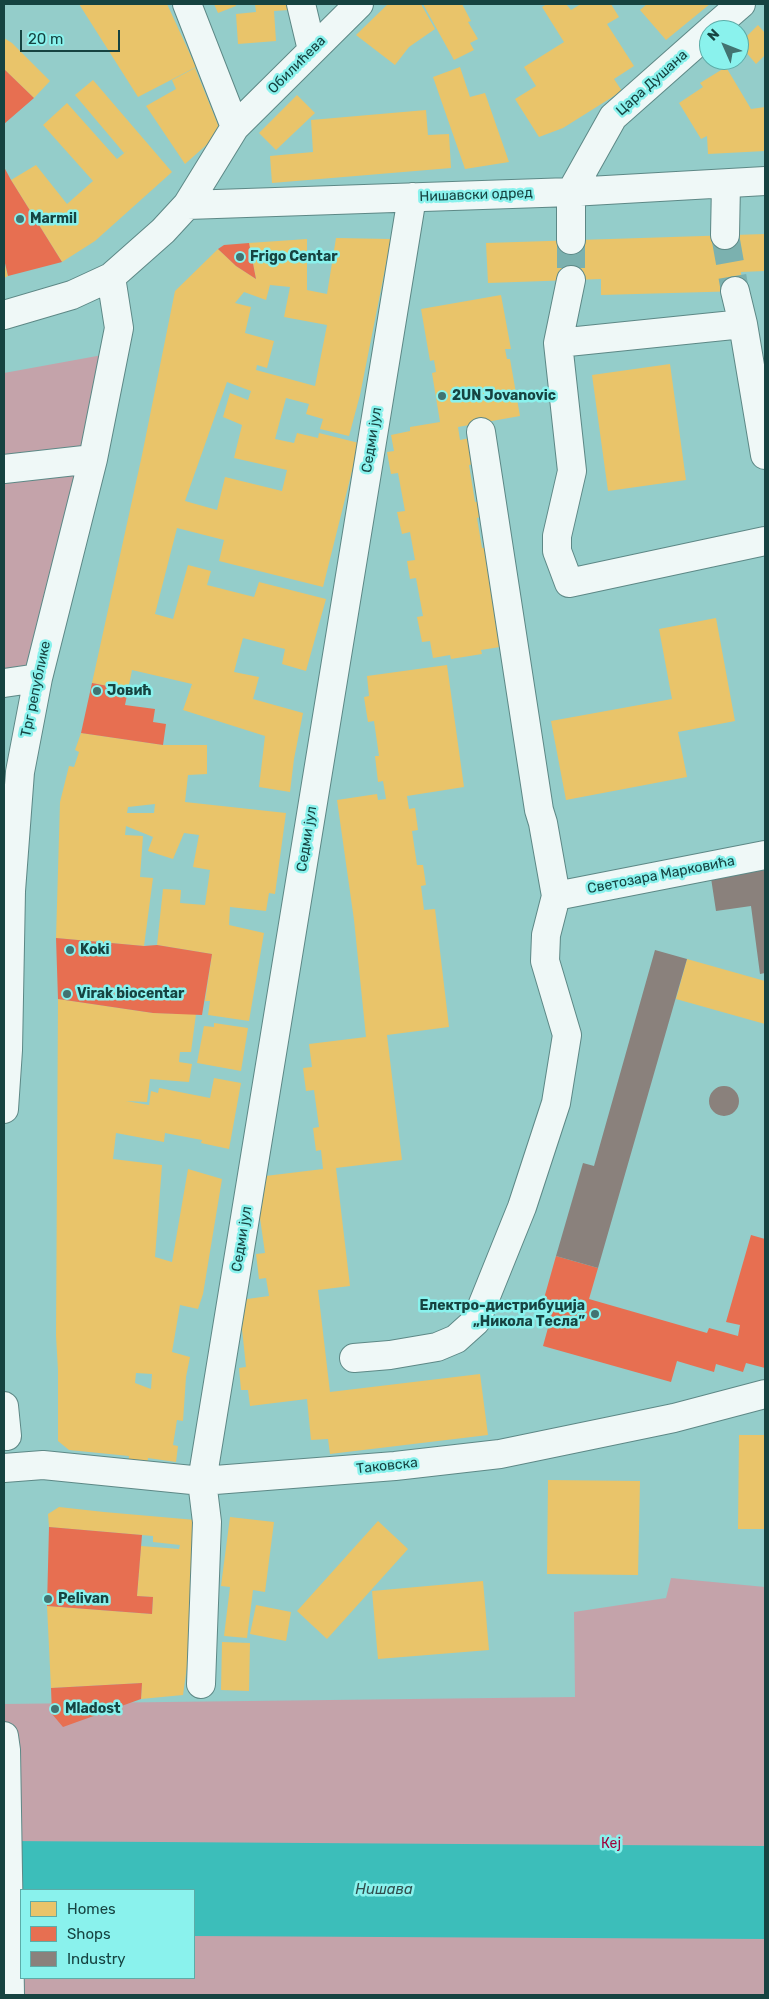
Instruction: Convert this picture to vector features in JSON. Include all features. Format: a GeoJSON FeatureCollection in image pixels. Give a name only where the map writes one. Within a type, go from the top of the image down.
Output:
{"type":"FeatureCollection","features":[{"type":"Feature","properties":{"kind":"street"},"geometry":{"type":"LineString","coordinates":[[4,315],[72,295],[111,277],[163,231],[186,205],[236,127],[187,4]]}},
{"type":"Feature","properties":{"kind":"street"},"geometry":{"type":"LineString","coordinates":[[301,4],[312,50]]}},
{"type":"Feature","properties":{"kind":"street","name":"Обилићева"},"geometry":{"type":"LineString","coordinates":[[236,127],[359,4]]}},
{"type":"Feature","properties":{"kind":"street","name":"Цара Душана"},"geometry":{"type":"LineString","coordinates":[[723,20],[741,4]]}},
{"type":"Feature","properties":{"kind":"street","name":"Цара Душана"},"geometry":{"type":"LineString","coordinates":[[571,192],[613,117],[699,41]]}},
{"type":"Feature","properties":{"kind":"street","name":"Нишавски одред"},"geometry":{"type":"LineString","coordinates":[[186,205],[571,192],[765,181]]}},
{"type":"Feature","properties":{"kind":"street"},"geometry":{"type":"LineString","coordinates":[[725,235],[726,184]]}},
{"type":"Feature","properties":{"kind":"street"},"geometry":{"type":"LineString","coordinates":[[571,192],[571,240]]}},
{"type":"Feature","properties":{"kind":"street","name":"Седми јул"},"geometry":{"type":"LineString","coordinates":[[201,1684],[207,1522],[202,1481],[412,197]]}},
{"type":"Feature","properties":{"kind":"street","name":"Трг републике"},"geometry":{"type":"LineString","coordinates":[[4,1109],[8,1050],[11,891],[20,772],[38,678],[93,460],[119,328],[111,277]]}},
{"type":"Feature","properties":{"kind":"street"},"geometry":{"type":"LineString","coordinates":[[571,280],[558,343],[572,471],[557,536],[557,551],[569,583],[765,542]]}},
{"type":"Feature","properties":{"kind":"street"},"geometry":{"type":"LineString","coordinates":[[735,291],[743,324],[765,455]]}},
{"type":"Feature","properties":{"kind":"street"},"geometry":{"type":"LineString","coordinates":[[558,343],[743,324]]}},
{"type":"Feature","properties":{"kind":"street"},"geometry":{"type":"LineString","coordinates":[[354,1358],[390,1355],[437,1347],[456,1339],[476,1321],[522,1207],[556,1102],[567,1035],[545,961],[546,935],[556,896],[539,810],[481,432]]}},
{"type":"Feature","properties":{"kind":"street"},"geometry":{"type":"LineString","coordinates":[[4,469],[93,460]]}},
{"type":"Feature","properties":{"kind":"street"},"geometry":{"type":"LineString","coordinates":[[4,683],[38,678]]}},
{"type":"Feature","properties":{"kind":"street","name":"Светозара Марковића"},"geometry":{"type":"LineString","coordinates":[[556,896],[765,854]]}},
{"type":"Feature","properties":{"kind":"street","name":"Таковска"},"geometry":{"type":"LineString","coordinates":[[4,1468],[43,1464],[202,1481],[292,1475],[500,1454],[674,1418],[765,1394]]}},
{"type":"Feature","properties":{"kind":"street"},"geometry":{"type":"LineString","coordinates":[[4,1406],[7,1436]]}},
{"type":"Feature","properties":{"kind":"street"},"geometry":{"type":"LineString","coordinates":[[5,1743],[10,1995]]}},
{"type":"Feature","properties":{"kind":"green space"},"geometry":{"type":"Polygon","coordinates":[[[108,354],[34,672],[4,675],[4,373],[108,354]]]}},
{"type":"Feature","properties":{"kind":"green space","name":"Кеј"},"geometry":{"type":"Polygon","coordinates":[[[671,1578],[765,1587],[765,1995],[4,1995],[4,1704],[575,1697],[574,1612],[666,1598],[671,1578]]]}},
{"type":"Feature","properties":{"kind":"water","name":"Нишава"},"geometry":{"type":"Polygon","coordinates":[[[7,1841],[765,1846],[765,1939],[195,1936],[195,1889],[21,1889],[7,1841]]]}},
{"type":"Feature","properties":{"kind":"building: Homes"},"geometry":{"type":"Polygon","coordinates":[[[79,4],[167,4],[196,67],[138,97],[79,4]]]}},
{"type":"Feature","properties":{"kind":"building: Homes"},"geometry":{"type":"Polygon","coordinates":[[[214,4],[235,4],[236,6],[218,13],[214,4]]]}},
{"type":"Feature","properties":{"kind":"building: Homes"},"geometry":{"type":"Polygon","coordinates":[[[255,4],[289,4],[289,10],[274,11],[276,41],[238,44],[236,14],[256,12],[255,4]]]}},
{"type":"Feature","properties":{"kind":"building: Homes"},"geometry":{"type":"Polygon","coordinates":[[[388,4],[421,4],[435,29],[409,47],[395,65],[356,35],[388,4]]]}},
{"type":"Feature","properties":{"kind":"building: Homes"},"geometry":{"type":"Polygon","coordinates":[[[423,4],[462,4],[471,21],[468,22],[478,39],[470,43],[474,50],[454,60],[423,4]]]}},
{"type":"Feature","properties":{"kind":"building: Homes"},"geometry":{"type":"Polygon","coordinates":[[[547,4],[566,4],[571,10],[581,4],[611,4],[619,17],[607,24],[634,66],[614,79],[622,91],[563,128],[539,137],[515,99],[536,86],[524,67],[564,42],[542,7],[547,4]]]}},
{"type":"Feature","properties":{"kind":"building: Homes"},"geometry":{"type":"Polygon","coordinates":[[[647,4],[710,4],[666,40],[640,10],[647,4]]]}},
{"type":"Feature","properties":{"kind":"building: Homes"},"geometry":{"type":"Polygon","coordinates":[[[758,25],[765,33],[765,55],[756,64],[749,56],[749,34],[758,25]]]}},
{"type":"Feature","properties":{"kind":"building: Homes"},"geometry":{"type":"Polygon","coordinates":[[[4,38],[12,43],[50,81],[34,98],[4,69],[4,38]]]}},
{"type":"Feature","properties":{"kind":"building: Homes"},"geometry":{"type":"Polygon","coordinates":[[[460,67],[470,97],[485,93],[509,162],[465,169],[433,77],[460,67]]]}},
{"type":"Feature","properties":{"kind":"building: Homes"},"geometry":{"type":"Polygon","coordinates":[[[195,68],[221,132],[185,164],[146,106],[176,89],[172,80],[195,68]]]}},
{"type":"Feature","properties":{"kind":"building: Homes"},"geometry":{"type":"Polygon","coordinates":[[[721,70],[728,70],[751,109],[765,107],[765,151],[708,154],[707,136],[701,139],[679,103],[703,87],[700,83],[721,70]]]}},
{"type":"Feature","properties":{"kind":"building: Homes"},"geometry":{"type":"Polygon","coordinates":[[[93,80],[172,172],[95,241],[62,262],[11,180],[36,165],[67,204],[93,181],[43,125],[67,103],[117,159],[129,149],[124,153],[75,95],[93,80]]]}},
{"type":"Feature","properties":{"kind":"building: Homes"},"geometry":{"type":"Polygon","coordinates":[[[297,95],[315,113],[276,150],[259,133],[297,95]]]}},
{"type":"Feature","properties":{"kind":"building: Homes"},"geometry":{"type":"Polygon","coordinates":[[[426,110],[428,135],[449,134],[451,168],[272,183],[270,156],[313,152],[311,120],[426,110]]]}},
{"type":"Feature","properties":{"kind":"building: Homes"},"geometry":{"type":"Polygon","coordinates":[[[765,234],[765,271],[741,272],[742,291],[601,295],[601,279],[488,283],[486,243],[765,234]]]}},
{"type":"Feature","properties":{"kind":"building: Homes"},"geometry":{"type":"Polygon","coordinates":[[[336,238],[391,239],[360,395],[349,436],[320,429],[323,419],[306,414],[309,404],[286,398],[275,439],[294,443],[297,433],[318,438],[319,433],[359,443],[323,587],[219,561],[224,540],[177,528],[155,614],[173,619],[188,565],[211,571],[207,585],[254,597],[259,582],[326,599],[306,671],[282,664],[285,649],[243,638],[234,672],[259,677],[253,699],[303,713],[290,792],[259,787],[265,736],[183,710],[192,684],[132,670],[128,690],[92,683],[142,455],[175,291],[218,249],[236,266],[256,279],[249,243],[307,239],[307,290],[327,294],[336,238]],[[270,285],[266,300],[244,292],[235,303],[251,307],[245,333],[274,341],[267,368],[257,365],[256,370],[315,386],[327,325],[284,317],[290,287],[270,285]],[[227,382],[185,501],[217,510],[225,477],[282,491],[287,470],[234,458],[242,425],[223,417],[230,393],[248,400],[251,391],[227,382]]]}},
{"type":"Feature","properties":{"kind":"building: Homes"},"geometry":{"type":"Polygon","coordinates":[[[4,262],[8,276],[4,278],[4,262]]]}},
{"type":"Feature","properties":{"kind":"building: Homes"},"geometry":{"type":"Polygon","coordinates":[[[501,295],[511,349],[505,349],[507,359],[510,359],[520,416],[458,427],[460,440],[470,438],[474,464],[469,465],[475,502],[481,501],[483,516],[477,518],[482,548],[489,547],[504,625],[496,626],[500,647],[481,650],[482,654],[451,659],[450,655],[433,658],[430,641],[422,642],[417,617],[423,616],[416,578],[410,579],[407,561],[415,560],[410,532],[402,534],[397,512],[405,511],[398,473],[391,474],[387,452],[394,451],[391,435],[410,431],[410,427],[440,422],[432,373],[436,372],[434,360],[430,361],[421,309],[501,295]]]}},
{"type":"Feature","properties":{"kind":"building: Homes"},"geometry":{"type":"Polygon","coordinates":[[[670,364],[686,480],[608,491],[592,375],[670,364]]]}},
{"type":"Feature","properties":{"kind":"building: Homes"},"geometry":{"type":"Polygon","coordinates":[[[716,618],[735,721],[678,732],[687,777],[566,800],[551,721],[672,699],[659,629],[716,618]]]}},
{"type":"Feature","properties":{"kind":"building: Homes"},"geometry":{"type":"Polygon","coordinates":[[[447,665],[464,787],[407,796],[409,809],[415,808],[418,830],[412,831],[417,865],[423,865],[426,885],[421,886],[424,910],[435,909],[449,1027],[387,1035],[402,1160],[336,1168],[350,1286],[318,1290],[330,1392],[480,1374],[488,1435],[330,1454],[328,1439],[311,1440],[307,1399],[250,1406],[248,1390],[241,1390],[239,1368],[246,1367],[242,1329],[235,1330],[240,1300],[269,1296],[266,1278],[259,1279],[256,1254],[265,1253],[260,1218],[253,1220],[257,1177],[323,1169],[321,1150],[316,1151],[313,1128],[319,1127],[314,1090],[306,1091],[303,1068],[312,1067],[309,1044],[366,1037],[354,920],[337,800],[377,794],[378,800],[386,799],[383,781],[378,782],[375,756],[379,756],[374,721],[368,722],[366,710],[364,697],[369,696],[367,676],[447,665]]]}},
{"type":"Feature","properties":{"kind":"building: Homes"},"geometry":{"type":"Polygon","coordinates":[[[81,733],[163,745],[207,745],[207,774],[188,775],[185,802],[286,813],[275,894],[269,893],[266,911],[230,907],[229,925],[264,933],[249,1021],[208,1015],[210,1001],[205,1001],[212,954],[157,945],[163,889],[181,890],[180,903],[205,905],[210,870],[193,867],[199,835],[184,833],[173,859],[148,851],[153,837],[126,826],[125,835],[143,836],[140,877],[153,878],[144,946],[56,938],[60,802],[69,766],[74,767],[79,752],[75,750],[81,733]],[[155,804],[128,807],[127,813],[154,813],[155,804]]]}},
{"type":"Feature","properties":{"kind":"building: Homes"},"geometry":{"type":"Polygon","coordinates":[[[687,959],[765,981],[765,1024],[676,999],[687,959]]]}},
{"type":"Feature","properties":{"kind":"building: Homes"},"geometry":{"type":"Polygon","coordinates":[[[58,999],[153,1013],[196,1014],[191,1052],[180,1052],[179,1062],[192,1064],[189,1082],[150,1079],[147,1102],[126,1101],[149,1105],[151,1091],[158,1093],[159,1088],[210,1098],[214,1078],[241,1083],[229,1149],[201,1143],[202,1140],[165,1133],[164,1142],[116,1133],[113,1159],[162,1165],[155,1257],[172,1262],[188,1169],[222,1179],[203,1294],[198,1309],[180,1305],[172,1352],[190,1357],[186,1377],[183,1421],[177,1420],[173,1445],[178,1446],[176,1462],[148,1458],[147,1465],[128,1463],[129,1456],[69,1450],[58,1441],[56,1336],[58,999]],[[136,1373],[135,1383],[151,1389],[152,1374],[136,1373]]]}},
{"type":"Feature","properties":{"kind":"building: Homes"},"geometry":{"type":"Polygon","coordinates":[[[214,1023],[248,1028],[241,1071],[197,1063],[204,1026],[214,1027],[214,1023]]]}},
{"type":"Feature","properties":{"kind":"building: Homes"},"geometry":{"type":"Polygon","coordinates":[[[739,1435],[765,1435],[765,1529],[738,1529],[739,1435]]]}},
{"type":"Feature","properties":{"kind":"building: Homes"},"geometry":{"type":"Polygon","coordinates":[[[548,1480],[640,1481],[638,1575],[547,1574],[548,1480]]]}},
{"type":"Feature","properties":{"kind":"building: Homes"},"geometry":{"type":"Polygon","coordinates":[[[59,1507],[207,1521],[183,1695],[141,1699],[142,1683],[51,1688],[47,1606],[152,1614],[153,1597],[137,1596],[141,1546],[179,1549],[180,1545],[153,1542],[153,1536],[49,1527],[48,1514],[59,1507]]]}},
{"type":"Feature","properties":{"kind":"building: Homes"},"geometry":{"type":"Polygon","coordinates":[[[230,1517],[274,1522],[265,1592],[253,1590],[247,1638],[224,1636],[230,1587],[221,1586],[230,1517]]]}},
{"type":"Feature","properties":{"kind":"building: Homes"},"geometry":{"type":"Polygon","coordinates":[[[378,1521],[408,1549],[327,1639],[297,1611],[378,1521]]]}},
{"type":"Feature","properties":{"kind":"building: Homes"},"geometry":{"type":"Polygon","coordinates":[[[483,1581],[489,1650],[378,1659],[372,1591],[483,1581]]]}},
{"type":"Feature","properties":{"kind":"building: Homes"},"geometry":{"type":"Polygon","coordinates":[[[256,1605],[291,1612],[286,1641],[250,1634],[256,1605]]]}},
{"type":"Feature","properties":{"kind":"building: Homes"},"geometry":{"type":"Polygon","coordinates":[[[222,1642],[250,1643],[249,1691],[221,1690],[222,1642]]]}},
{"type":"Feature","properties":{"kind":"building: Shops"},"geometry":{"type":"Polygon","coordinates":[[[4,69],[34,98],[4,124],[4,69]]]}},
{"type":"Feature","properties":{"kind":"building: Shops","name":"Marmil"},"geometry":{"type":"Polygon","coordinates":[[[4,167],[62,262],[8,276],[4,259],[4,167]]]}},
{"type":"Feature","properties":{"kind":"building: Shops","name":"Frigo Centar"},"geometry":{"type":"Polygon","coordinates":[[[249,243],[256,279],[236,266],[218,249],[224,245],[249,243]]]}},
{"type":"Feature","properties":{"kind":"building: Shops"},"geometry":{"type":"Polygon","coordinates":[[[92,683],[128,690],[125,705],[155,709],[153,722],[166,724],[163,745],[81,733],[92,683]]]}},
{"type":"Feature","properties":{"kind":"building: Shops"},"geometry":{"type":"Polygon","coordinates":[[[56,938],[144,946],[157,945],[212,954],[202,1015],[153,1013],[58,999],[56,938]]]}},
{"type":"Feature","properties":{"kind":"building: Shops","name":"Електро-дистрибуција „Никола Тесла”"},"geometry":{"type":"Polygon","coordinates":[[[751,1235],[765,1239],[765,1368],[746,1363],[743,1372],[716,1364],[714,1372],[677,1361],[671,1382],[543,1346],[554,1306],[543,1302],[556,1256],[598,1268],[589,1299],[707,1333],[709,1328],[738,1336],[740,1325],[726,1322],[751,1235]]]}},
{"type":"Feature","properties":{"kind":"building: Shops"},"geometry":{"type":"Polygon","coordinates":[[[49,1527],[142,1535],[137,1596],[153,1597],[152,1614],[47,1606],[49,1527]]]}},
{"type":"Feature","properties":{"kind":"building: Shops"},"geometry":{"type":"Polygon","coordinates":[[[142,1683],[141,1699],[63,1727],[52,1714],[51,1688],[142,1683]]]}},
{"type":"Feature","properties":{"kind":"building: Industry"},"geometry":{"type":"Polygon","coordinates":[[[765,870],[765,973],[760,974],[751,906],[716,911],[711,878],[765,870]]]}},
{"type":"Feature","properties":{"kind":"building: Industry"},"geometry":{"type":"Polygon","coordinates":[[[655,950],[687,959],[598,1268],[556,1256],[583,1163],[594,1166],[655,950]]]}},
{"type":"Feature","properties":{"kind":"building: Industry"},"geometry":{"type":"Polygon","coordinates":[[[724,1086],[735,1090],[739,1101],[735,1112],[724,1116],[713,1112],[709,1101],[713,1090],[724,1086]]]}},
{"type":"Feature","properties":{"kind":"tunnel"},"geometry":{"type":"LineString","coordinates":[[725,235],[735,291]]}},
{"type":"Feature","properties":{"kind":"tunnel"},"geometry":{"type":"LineString","coordinates":[[571,240],[571,280]]}},
{"type":"Feature","properties":{"kind":"place","name":"Marmil"},"geometry":{"type":"Point","coordinates":[20,219]}},
{"type":"Feature","properties":{"kind":"place","name":"Frigo Centar"},"geometry":{"type":"Point","coordinates":[240,257]}},
{"type":"Feature","properties":{"kind":"place","name":"2UN Jovanovic"},"geometry":{"type":"Point","coordinates":[442,396]}},
{"type":"Feature","properties":{"kind":"place","name":"Јовић"},"geometry":{"type":"Point","coordinates":[97,691]}},
{"type":"Feature","properties":{"kind":"place","name":"Koki"},"geometry":{"type":"Point","coordinates":[70,950]}},
{"type":"Feature","properties":{"kind":"place","name":"Virak biocentar"},"geometry":{"type":"Point","coordinates":[67,994]}},
{"type":"Feature","properties":{"kind":"place","name":"Електро-дистрибуција „Никола Тесла”"},"geometry":{"type":"Point","coordinates":[595,1314]}},
{"type":"Feature","properties":{"kind":"place","name":"Pelivan"},"geometry":{"type":"Point","coordinates":[48,1599]}},
{"type":"Feature","properties":{"kind":"place","name":"Mladost"},"geometry":{"type":"Point","coordinates":[55,1709]}}]}
